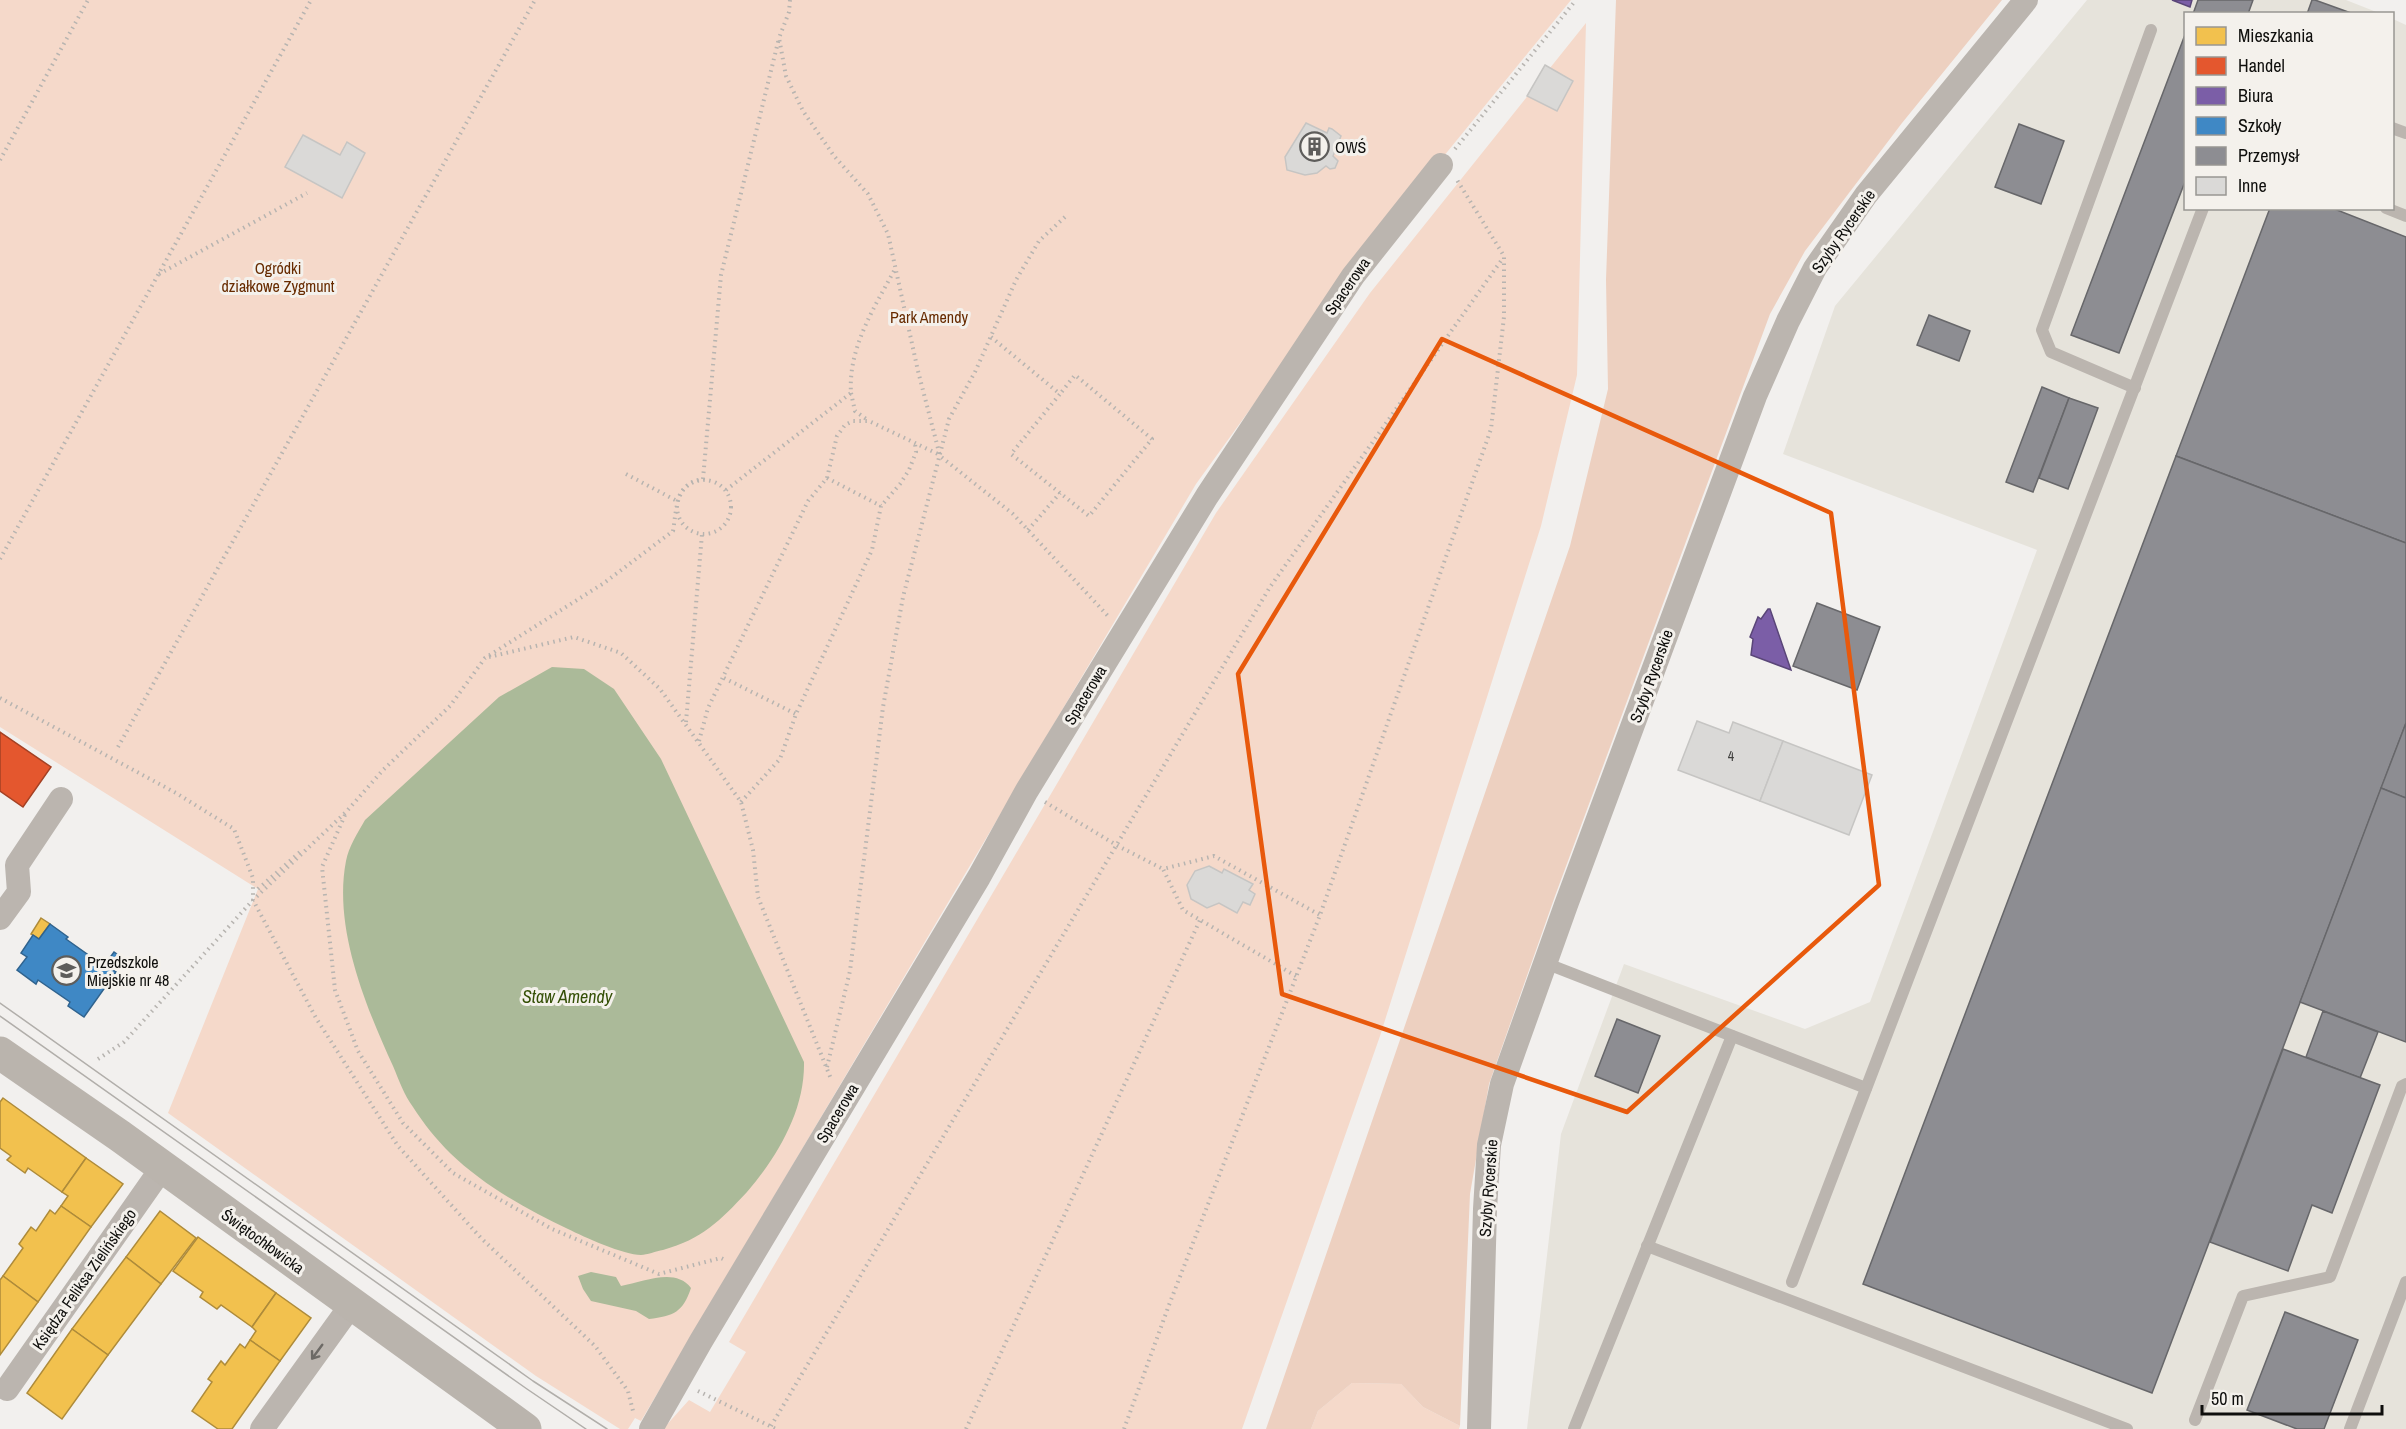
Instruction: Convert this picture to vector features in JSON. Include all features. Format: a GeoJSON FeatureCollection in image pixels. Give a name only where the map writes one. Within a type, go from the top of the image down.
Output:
{"type":"FeatureCollection","features":[{"type":"Feature","properties":{"kind":"main road","name":"Świętochłowicka"},"geometry":{"type":"LineString","coordinates":[[0,1053],[525,1429]]}},
{"type":"Feature","properties":{"kind":"street","name":"Szyby Rycerskie"},"geometry":{"type":"LineString","coordinates":[[1479,1429],[1489,1145],[1502,1084],[1751,407],[1788,321],[1815,268],[1866,195],[2026,0]]}},
{"type":"Feature","properties":{"kind":"street","name":"Spacerowa"},"geometry":{"type":"LineString","coordinates":[[643,1423],[678,1383],[742,1271],[979,877],[1026,792],[1207,496],[1347,284],[1441,165]]}},
{"type":"Feature","properties":{"kind":"street"},"geometry":{"type":"LineString","coordinates":[[0,918],[19,892],[8,859],[61,799]]}},
{"type":"Feature","properties":{"kind":"street","name":"Księdza Feliksa Zielińskiego"},"geometry":{"type":"LineString","coordinates":[[7,1389],[162,1168]]}},
{"type":"Feature","properties":{"kind":"street"},"geometry":{"type":"LineString","coordinates":[[262,1429],[352,1305]]}},
{"type":"Feature","properties":{"kind":"lane"},"geometry":{"type":"LineString","coordinates":[[2135,388],[2051,352],[2042,330],[2151,30]]}},
{"type":"Feature","properties":{"kind":"lane"},"geometry":{"type":"LineString","coordinates":[[1792,1282],[2203,210]]}},
{"type":"Feature","properties":{"kind":"lane"},"geometry":{"type":"LineString","coordinates":[[2391,210],[2406,216]]}},
{"type":"Feature","properties":{"kind":"lane"},"geometry":{"type":"LineString","coordinates":[[1545,963],[1866,1088]]}},
{"type":"Feature","properties":{"kind":"lane"},"geometry":{"type":"LineString","coordinates":[[1575,1429],[1732,1035]]}},
{"type":"Feature","properties":{"kind":"lane"},"geometry":{"type":"LineString","coordinates":[[2195,1420],[2243,1296],[2330,1277],[2402,1086],[2406,1084]]}},
{"type":"Feature","properties":{"kind":"lane"},"geometry":{"type":"LineString","coordinates":[[1647,1246],[2127,1429]]}},
{"type":"Feature","properties":{"kind":"lane"},"geometry":{"type":"LineString","coordinates":[[2350,1429],[2406,1282]]}},
{"type":"Feature","properties":{"kind":"path"},"geometry":{"type":"LineString","coordinates":[[0,160],[88,0]]}},
{"type":"Feature","properties":{"kind":"path"},"geometry":{"type":"LineString","coordinates":[[0,559],[311,0]]}},
{"type":"Feature","properties":{"kind":"path"},"geometry":{"type":"LineString","coordinates":[[118,747],[535,0]]}},
{"type":"Feature","properties":{"kind":"path"},"geometry":{"type":"LineString","coordinates":[[703,479],[721,275],[737,201],[779,38],[789,12],[790,0]]}},
{"type":"Feature","properties":{"kind":"path"},"geometry":{"type":"LineString","coordinates":[[1124,1429],[1320,915],[1491,429],[1504,317],[1504,256],[1458,181],[1441,165],[1576,0]]}},
{"type":"Feature","properties":{"kind":"path"},"geometry":{"type":"LineString","coordinates":[[779,38],[786,76],[803,111],[834,156],[868,194],[888,234],[918,371],[940,456]]}},
{"type":"Feature","properties":{"kind":"path"},"geometry":{"type":"LineString","coordinates":[[158,274],[307,193]]}},
{"type":"Feature","properties":{"kind":"path"},"geometry":{"type":"LineString","coordinates":[[827,1067],[850,971],[883,707],[901,608],[949,419],[991,337],[1016,280],[1039,241],[1066,216]]}},
{"type":"Feature","properties":{"kind":"path"},"geometry":{"type":"LineString","coordinates":[[678,1383],[774,1427],[1270,587],[1504,256]]}},
{"type":"Feature","properties":{"kind":"path"},"geometry":{"type":"LineString","coordinates":[[896,268],[870,315],[854,353],[851,393],[855,411],[869,421],[940,456],[1013,514],[1123,632]]}},
{"type":"Feature","properties":{"kind":"path"},"geometry":{"type":"LineString","coordinates":[[991,337],[1060,394]]}},
{"type":"Feature","properties":{"kind":"path"},"geometry":{"type":"LineString","coordinates":[[1075,375],[1152,439],[1089,516],[1011,454],[1060,394],[1075,375]]}},
{"type":"Feature","properties":{"kind":"path"},"geometry":{"type":"LineString","coordinates":[[726,490],[851,393]]}},
{"type":"Feature","properties":{"kind":"path"},"geometry":{"type":"LineString","coordinates":[[699,741],[708,708],[808,501],[827,478],[837,436],[845,425],[853,421],[869,421]]}},
{"type":"Feature","properties":{"kind":"path"},"geometry":{"type":"LineString","coordinates":[[741,802],[780,759],[796,714],[872,550],[881,506],[909,470],[916,452],[915,444]]}},
{"type":"Feature","properties":{"kind":"path"},"geometry":{"type":"LineString","coordinates":[[626,474],[677,501]]}},
{"type":"Feature","properties":{"kind":"path"},"geometry":{"type":"LineString","coordinates":[[827,478],[881,506]]}},
{"type":"Feature","properties":{"kind":"path"},"geometry":{"type":"LineString","coordinates":[[98,1059],[124,1042],[253,900],[346,812],[383,770],[450,706],[485,658],[604,584],[673,531],[677,501],[680,493],[690,483],[703,479],[712,480],[726,490],[730,499],[730,516],[719,530],[702,534],[686,528],[676,512]]}},
{"type":"Feature","properties":{"kind":"path"},"geometry":{"type":"LineString","coordinates":[[1028,530],[1060,493]]}},
{"type":"Feature","properties":{"kind":"path"},"geometry":{"type":"LineString","coordinates":[[686,723],[702,534]]}},
{"type":"Feature","properties":{"kind":"path"},"geometry":{"type":"LineString","coordinates":[[485,658],[574,637],[621,653],[660,689],[741,802],[753,850],[758,897],[827,1067],[840,1108]]}},
{"type":"Feature","properties":{"kind":"path"},"geometry":{"type":"LineString","coordinates":[[724,678],[796,714]]}},
{"type":"Feature","properties":{"kind":"path"},"geometry":{"type":"LineString","coordinates":[[0,698],[176,793],[234,829],[253,878],[253,900],[316,1018],[398,1146],[481,1238],[595,1346],[628,1391],[643,1423]]}},
{"type":"Feature","properties":{"kind":"path"},"geometry":{"type":"LineString","coordinates":[[1026,792],[1118,846],[1163,869],[1183,910],[1296,976]]}},
{"type":"Feature","properties":{"kind":"path"},"geometry":{"type":"LineString","coordinates":[[258,889],[346,812]]}},
{"type":"Feature","properties":{"kind":"path"},"geometry":{"type":"LineString","coordinates":[[346,812],[322,867],[335,990],[358,1051],[404,1123],[453,1173],[552,1229],[659,1274],[721,1258],[742,1271]]}},
{"type":"Feature","properties":{"kind":"path"},"geometry":{"type":"LineString","coordinates":[[1163,869],[1214,856],[1320,915]]}},
{"type":"Feature","properties":{"kind":"path"},"geometry":{"type":"LineString","coordinates":[[966,1429],[1200,920]]}},
{"type":"Feature","properties":{"kind":"highlighted area"},"geometry":{"type":"Polygon","coordinates":[[[1442,339],[1831,513],[1879,885],[1627,1112],[1282,994],[1238,674],[1442,339]]]}},
{"type":"Feature","properties":{"kind":"shaded area"},"geometry":{"type":"Polygon","coordinates":[[[1616,0],[2002,0],[1902,123],[1805,251],[1770,314],[1555,896],[1489,1084],[1470,1194],[1460,1426],[1423,1407],[1401,1384],[1352,1383],[1318,1411],[1311,1429],[1266,1429],[1570,546],[1608,389],[1606,280],[1616,0]]]}},
{"type":"Feature","properties":{"kind":"shaded area"},"geometry":{"type":"Polygon","coordinates":[[[2087,0],[2346,0],[2376,12],[2184,12],[2184,210],[2394,210],[2394,19],[2406,25],[2406,1429],[1527,1429],[1561,1134],[1624,964],[1805,1029],[1870,1002],[2037,550],[1783,454],[1835,306],[2087,0]]]}},
{"type":"Feature","properties":{"kind":"green space","name":"Park Amendy"},"geometry":{"type":"Polygon","coordinates":[[[0,0],[1571,0],[1351,270],[1196,484],[641,1421],[635,1418],[628,1429],[620,1429],[536,1376],[168,1113],[258,889],[0,727],[0,0]]]}},
{"type":"Feature","properties":{"kind":"green space"},"geometry":{"type":"Polygon","coordinates":[[[1586,23],[1577,375],[1541,526],[1380,1036],[1242,1429],[663,1429],[689,1400],[710,1412],[746,1352],[729,1342],[1216,513],[1370,293],[1586,23]]]}},
{"type":"Feature","properties":{"kind":"green space"},"geometry":{"type":"Polygon","coordinates":[[[1352,1383],[1401,1384],[1423,1407],[1460,1426],[1459,1429],[1311,1429],[1318,1411],[1352,1383]]]}},
{"type":"Feature","properties":{"kind":"water","name":"Staw Amendy"},"geometry":{"type":"Polygon","coordinates":[[[552,667],[584,669],[614,689],[661,759],[804,1062],[800,1098],[788,1132],[769,1163],[747,1192],[710,1228],[677,1246],[643,1255],[604,1245],[537,1214],[477,1176],[445,1148],[421,1119],[402,1087],[372,1018],[354,966],[348,940],[343,887],[346,861],[351,845],[365,820],[499,697],[552,667]]]}},
{"type":"Feature","properties":{"kind":"water"},"geometry":{"type":"Polygon","coordinates":[[[591,1272],[616,1277],[621,1286],[668,1277],[677,1278],[691,1288],[681,1308],[671,1314],[649,1319],[636,1311],[591,1301],[578,1276],[591,1272]]]}},
{"type":"Feature","properties":{"kind":"building: Mieszkania"},"geometry":{"type":"Polygon","coordinates":[[[41,918],[50,924],[39,939],[31,934],[41,918]]]}},
{"type":"Feature","properties":{"kind":"building: Mieszkania"},"geometry":{"type":"Polygon","coordinates":[[[3,1098],[86,1158],[62,1192],[28,1168],[25,1173],[7,1160],[11,1156],[0,1148],[0,1102],[3,1098]]]}},
{"type":"Feature","properties":{"kind":"building: Mieszkania"},"geometry":{"type":"Polygon","coordinates":[[[86,1158],[123,1184],[91,1227],[61,1206],[68,1196],[62,1192],[86,1158]]]}},
{"type":"Feature","properties":{"kind":"building: Mieszkania"},"geometry":{"type":"Polygon","coordinates":[[[61,1206],[91,1227],[38,1302],[3,1276],[23,1248],[19,1244],[31,1227],[36,1231],[50,1210],[55,1214],[61,1206]]]}},
{"type":"Feature","properties":{"kind":"building: Mieszkania"},"geometry":{"type":"Polygon","coordinates":[[[160,1211],[196,1238],[161,1284],[126,1257],[160,1211]]]}},
{"type":"Feature","properties":{"kind":"building: Mieszkania"},"geometry":{"type":"Polygon","coordinates":[[[198,1237],[276,1293],[252,1327],[221,1305],[217,1309],[200,1297],[203,1292],[173,1271],[198,1237]]]}},
{"type":"Feature","properties":{"kind":"building: Mieszkania"},"geometry":{"type":"Polygon","coordinates":[[[126,1257],[161,1284],[108,1355],[72,1329],[126,1257]]]}},
{"type":"Feature","properties":{"kind":"building: Mieszkania"},"geometry":{"type":"Polygon","coordinates":[[[3,1276],[38,1302],[0,1355],[0,1280],[3,1276]]]}},
{"type":"Feature","properties":{"kind":"building: Mieszkania"},"geometry":{"type":"Polygon","coordinates":[[[276,1293],[311,1318],[280,1361],[250,1340],[256,1331],[252,1327],[276,1293]]]}},
{"type":"Feature","properties":{"kind":"building: Mieszkania"},"geometry":{"type":"Polygon","coordinates":[[[72,1329],[108,1355],[62,1419],[27,1393],[72,1329]]]}},
{"type":"Feature","properties":{"kind":"building: Mieszkania"},"geometry":{"type":"Polygon","coordinates":[[[250,1340],[280,1361],[232,1429],[218,1429],[192,1411],[212,1382],[208,1379],[221,1361],[225,1365],[240,1344],[245,1348],[250,1340]]]}},
{"type":"Feature","properties":{"kind":"building: Handel"},"geometry":{"type":"Polygon","coordinates":[[[0,732],[51,767],[23,807],[0,791],[0,732]]]}},
{"type":"Feature","properties":{"kind":"building: Biura"},"geometry":{"type":"Polygon","coordinates":[[[2172,0],[2192,0],[2190,7],[2172,0]]]}},
{"type":"Feature","properties":{"kind":"building: Biura"},"geometry":{"type":"Polygon","coordinates":[[[1770,609],[1791,670],[1751,655],[1753,639],[1750,637],[1758,617],[1761,619],[1770,609]]]}},
{"type":"Feature","properties":{"kind":"building: Szkoły","name":"Przedszkole Miejskie nr 48"},"geometry":{"type":"Polygon","coordinates":[[[50,924],[68,937],[66,939],[97,961],[99,959],[106,963],[114,952],[121,957],[112,969],[116,972],[84,1017],[68,1006],[70,1002],[38,980],[36,984],[17,970],[27,957],[21,953],[33,935],[39,939],[50,924]]]}},
{"type":"Feature","properties":{"kind":"building: Przemysł"},"geometry":{"type":"Polygon","coordinates":[[[2198,0],[2253,0],[2249,12],[2194,12],[2198,0]]]}},
{"type":"Feature","properties":{"kind":"building: Przemysł"},"geometry":{"type":"Polygon","coordinates":[[[2312,0],[2315,0],[2348,12],[2308,12],[2312,0]]]}},
{"type":"Feature","properties":{"kind":"building: Przemysł"},"geometry":{"type":"Polygon","coordinates":[[[2184,37],[2184,184],[2119,353],[2071,335],[2184,37]]]}},
{"type":"Feature","properties":{"kind":"building: Przemysł"},"geometry":{"type":"Polygon","coordinates":[[[2019,124],[2064,141],[2041,204],[1995,187],[2019,124]]]}},
{"type":"Feature","properties":{"kind":"building: Przemysł"},"geometry":{"type":"Polygon","coordinates":[[[2269,210],[2337,210],[2406,237],[2406,543],[2176,456],[2269,210]]]}},
{"type":"Feature","properties":{"kind":"building: Przemysł"},"geometry":{"type":"Polygon","coordinates":[[[1929,315],[1970,331],[1959,361],[1917,345],[1929,315]]]}},
{"type":"Feature","properties":{"kind":"building: Przemysł"},"geometry":{"type":"Polygon","coordinates":[[[2042,387],[2069,398],[2033,492],[2006,482],[2042,387]]]}},
{"type":"Feature","properties":{"kind":"building: Przemysł"},"geometry":{"type":"Polygon","coordinates":[[[2069,398],[2098,408],[2068,489],[2039,478],[2069,398]]]}},
{"type":"Feature","properties":{"kind":"building: Przemysł"},"geometry":{"type":"Polygon","coordinates":[[[2176,456],[2406,543],[2406,723],[2152,1393],[1863,1284],[2176,456]]]}},
{"type":"Feature","properties":{"kind":"building: Przemysł"},"geometry":{"type":"Polygon","coordinates":[[[1817,603],[1880,627],[1857,690],[1793,666],[1817,603]]]}},
{"type":"Feature","properties":{"kind":"building: Przemysł"},"geometry":{"type":"Polygon","coordinates":[[[2406,723],[2406,798],[2381,788],[2406,723]]]}},
{"type":"Feature","properties":{"kind":"building: Przemysł"},"geometry":{"type":"Polygon","coordinates":[[[2381,788],[2406,798],[2406,1042],[2300,1002],[2381,788]]]}},
{"type":"Feature","properties":{"kind":"building: Przemysł"},"geometry":{"type":"Polygon","coordinates":[[[2323,1011],[2378,1032],[2360,1078],[2306,1057],[2323,1011]]]}},
{"type":"Feature","properties":{"kind":"building: Przemysł"},"geometry":{"type":"Polygon","coordinates":[[[1617,1019],[1660,1036],[1638,1093],[1595,1076],[1617,1019]]]}},
{"type":"Feature","properties":{"kind":"building: Przemysł"},"geometry":{"type":"Polygon","coordinates":[[[2283,1049],[2380,1085],[2332,1213],[2312,1205],[2288,1271],[2210,1242],[2283,1049]]]}},
{"type":"Feature","properties":{"kind":"building: Przemysł"},"geometry":{"type":"Polygon","coordinates":[[[2285,1312],[2358,1340],[2324,1429],[2297,1429],[2247,1410],[2285,1312]]]}},
{"type":"Feature","properties":{"kind":"building: Inne"},"geometry":{"type":"Polygon","coordinates":[[[1545,65],[1573,81],[1557,111],[1527,96],[1545,65]]]}},
{"type":"Feature","properties":{"kind":"building: Inne","name":"OWŚ"},"geometry":{"type":"Polygon","coordinates":[[[1306,123],[1327,133],[1329,128],[1332,129],[1341,136],[1333,156],[1338,161],[1335,168],[1330,169],[1326,166],[1317,173],[1305,175],[1287,170],[1285,157],[1306,123]]]}},
{"type":"Feature","properties":{"kind":"building: Inne"},"geometry":{"type":"Polygon","coordinates":[[[303,135],[340,155],[347,142],[365,153],[342,198],[285,167],[303,135]]]}},
{"type":"Feature","properties":{"kind":"building: Inne"},"geometry":{"type":"Polygon","coordinates":[[[1697,721],[1729,733],[1733,722],[1783,741],[1760,801],[1678,770],[1697,721]]]}},
{"type":"Feature","properties":{"kind":"building: Inne"},"geometry":{"type":"Polygon","coordinates":[[[1783,741],[1872,775],[1849,835],[1760,801],[1783,741]]]}},
{"type":"Feature","properties":{"kind":"building: Inne"},"geometry":{"type":"Polygon","coordinates":[[[1209,866],[1222,873],[1224,869],[1253,884],[1249,890],[1255,894],[1250,905],[1243,902],[1237,913],[1219,903],[1207,908],[1191,899],[1187,885],[1195,871],[1209,866]]]}},
{"type":"Feature","properties":{"kind":"tram line"},"geometry":{"type":"LineString","coordinates":[[0,1003],[533,1381],[607,1429]]}},
{"type":"Feature","properties":{"kind":"tram line"},"geometry":{"type":"LineString","coordinates":[[0,1016],[586,1429]]}},
{"type":"Feature","properties":{"kind":"place","name":"OWŚ"},"geometry":{"type":"Point","coordinates":[1314,147]}},
{"type":"Feature","properties":{"kind":"place","name":"Przedszkole Miejskie nr 48"},"geometry":{"type":"Point","coordinates":[66,971]}},
{"type":"Feature","properties":{"kind":"park label","name":"Ogródki działkowe Zygmunt"},"geometry":{"type":"Point","coordinates":[278,277]}}]}
